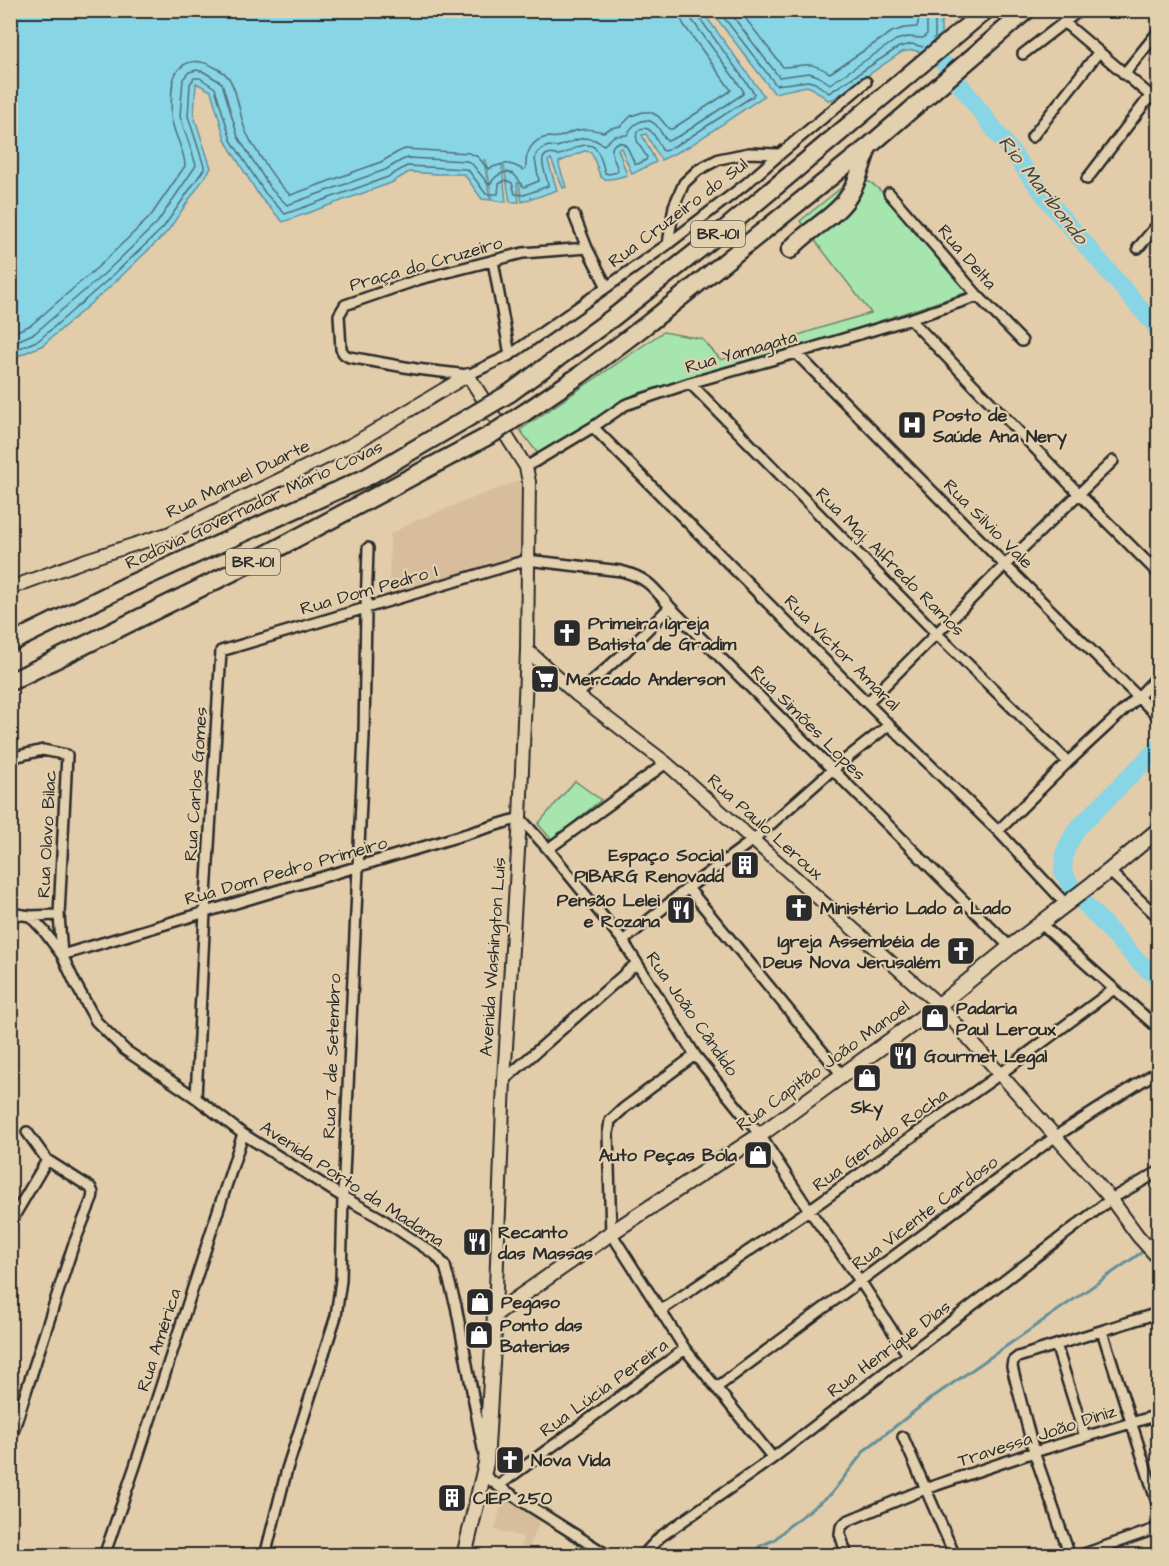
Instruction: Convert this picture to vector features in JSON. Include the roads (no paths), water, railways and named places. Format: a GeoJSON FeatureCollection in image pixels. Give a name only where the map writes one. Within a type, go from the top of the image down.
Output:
{"type":"FeatureCollection","features":[{"type":"Feature","properties":{"kind":"highway","name":"Rodovia Governador Mário Covas"},"geometry":{"type":"LineString","coordinates":[[10,643],[128,585],[367,477],[510,393],[615,316],[707,243],[986,10]]}},
{"type":"Feature","properties":{"kind":"highway","name":"BR-101"},"geometry":{"type":"LineString","coordinates":[[10,682],[233,572],[492,434],[524,413],[580,375],[650,322],[868,147],[1027,10]]}},
{"type":"Feature","properties":{"kind":"highway"},"geometry":{"type":"LineString","coordinates":[[790,250],[841,206],[855,184],[868,147]]}},
{"type":"Feature","properties":{"kind":"main road","name":"Rua Capitão João Manoel"},"geometry":{"type":"LineString","coordinates":[[495,1314],[611,1233],[760,1135],[939,1005],[1158,830]]}},
{"type":"Feature","properties":{"kind":"main road","name":"Avenida Washington Luís"},"geometry":{"type":"LineString","coordinates":[[464,1556],[485,1469],[495,1314]]}},
{"type":"Feature","properties":{"kind":"street"},"geometry":{"type":"LineString","coordinates":[[1023,54],[1080,10]]}},
{"type":"Feature","properties":{"kind":"street"},"geometry":{"type":"LineString","coordinates":[[1065,23],[1098,53],[1155,98],[1087,179]]}},
{"type":"Feature","properties":{"kind":"street"},"geometry":{"type":"LineString","coordinates":[[1124,74],[1158,32]]}},
{"type":"Feature","properties":{"kind":"street"},"geometry":{"type":"LineString","coordinates":[[1032,137],[1098,53]]}},
{"type":"Feature","properties":{"kind":"street","name":"Rua Cruzeiro do Sul"},"geometry":{"type":"LineString","coordinates":[[468,375],[510,355],[668,244],[747,183],[866,82]]}},
{"type":"Feature","properties":{"kind":"street"},"geometry":{"type":"LineString","coordinates":[[668,244],[674,206],[684,183],[698,170],[719,159],[749,153],[780,154]]}},
{"type":"Feature","properties":{"kind":"street","name":"Rua Delta"},"geometry":{"type":"LineString","coordinates":[[889,193],[978,296],[1022,341]]}},
{"type":"Feature","properties":{"kind":"street"},"geometry":{"type":"LineString","coordinates":[[574,215],[587,248],[608,287]]}},
{"type":"Feature","properties":{"kind":"street"},"geometry":{"type":"LineString","coordinates":[[1138,248],[1158,224]]}},
{"type":"Feature","properties":{"kind":"street","name":"Praça do Cruzeiro"},"geometry":{"type":"LineString","coordinates":[[468,375],[416,369],[349,357],[341,350],[339,315],[345,305],[420,279],[523,253],[587,248]]}},
{"type":"Feature","properties":{"kind":"street"},"geometry":{"type":"LineString","coordinates":[[493,261],[510,355]]}},
{"type":"Feature","properties":{"kind":"street","name":"Rua Yamagata"},"geometry":{"type":"LineString","coordinates":[[526,467],[625,405],[690,383],[910,319],[978,296]]}},
{"type":"Feature","properties":{"kind":"street"},"geometry":{"type":"LineString","coordinates":[[910,319],[1158,573]]}},
{"type":"Feature","properties":{"kind":"street","name":"Rua Silvio Vale"},"geometry":{"type":"LineString","coordinates":[[796,354],[1158,716]]}},
{"type":"Feature","properties":{"kind":"street","name":"Avenida Washington Luís"},"geometry":{"type":"LineString","coordinates":[[468,375],[526,467],[529,482],[527,650],[520,818],[504,1080],[495,1314]]}},
{"type":"Feature","properties":{"kind":"street","name":"Rua Manuel Duarte"},"geometry":{"type":"LineString","coordinates":[[10,588],[170,533],[352,444],[468,375]]}},
{"type":"Feature","properties":{"kind":"street","name":"Rua Maj. Alfredo Ramos"},"geometry":{"type":"LineString","coordinates":[[690,383],[937,634],[1068,762]]}},
{"type":"Feature","properties":{"kind":"street","name":"Rua Victor Amaral"},"geometry":{"type":"LineString","coordinates":[[593,427],[889,725],[998,831],[1074,897]]}},
{"type":"Feature","properties":{"kind":"street"},"geometry":{"type":"LineString","coordinates":[[868,702],[1113,461]]}},
{"type":"Feature","properties":{"kind":"street","name":"Rua 7 de Setembro"},"geometry":{"type":"LineString","coordinates":[[266,1556],[287,1468],[336,1316],[341,1280],[364,736],[368,548]]}},
{"type":"Feature","properties":{"kind":"street","name":"Rua Simões Lopes"},"geometry":{"type":"LineString","coordinates":[[527,560],[621,571],[634,574],[652,585],[670,607],[1010,947]]}},
{"type":"Feature","properties":{"kind":"street","name":"Rua Dom Pedro I"},"geometry":{"type":"LineString","coordinates":[[221,651],[527,560]]}},
{"type":"Feature","properties":{"kind":"street"},"geometry":{"type":"LineString","coordinates":[[577,695],[670,607]]}},
{"type":"Feature","properties":{"kind":"street","name":"Rua Paulo Leroux"},"geometry":{"type":"LineString","coordinates":[[527,650],[577,695],[666,763],[939,1005],[1111,1199],[1138,1236],[1157,1256]]}},
{"type":"Feature","properties":{"kind":"street","name":"Rua Carlos Gomes"},"geometry":{"type":"LineString","coordinates":[[196,1098],[204,912],[221,651]]}},
{"type":"Feature","properties":{"kind":"street"},"geometry":{"type":"LineString","coordinates":[[998,831],[1158,676]]}},
{"type":"Feature","properties":{"kind":"street"},"geometry":{"type":"LineString","coordinates":[[623,941],[688,888],[753,840],[832,770],[889,725]]}},
{"type":"Feature","properties":{"kind":"street","name":"Rua Olavo Bilac"},"geometry":{"type":"LineString","coordinates":[[10,758],[43,750],[67,755],[59,915]]}},
{"type":"Feature","properties":{"kind":"street"},"geometry":{"type":"LineString","coordinates":[[548,849],[666,763]]}},
{"type":"Feature","properties":{"kind":"street","name":"Rua Dom Pedro Primeiro"},"geometry":{"type":"LineString","coordinates":[[62,955],[520,818]]}},
{"type":"Feature","properties":{"kind":"street","name":"Rua João Cândido"},"geometry":{"type":"LineString","coordinates":[[520,818],[623,941],[695,1055],[760,1135],[908,1355]]}},
{"type":"Feature","properties":{"kind":"street"},"geometry":{"type":"LineString","coordinates":[[1109,871],[1158,917]]}},
{"type":"Feature","properties":{"kind":"street"},"geometry":{"type":"LineString","coordinates":[[688,888],[842,1074]]}},
{"type":"Feature","properties":{"kind":"street"},"geometry":{"type":"LineString","coordinates":[[10,913],[30,916],[59,915]]}},
{"type":"Feature","properties":{"kind":"street","name":"Avenida Porto da Madama"},"geometry":{"type":"LineString","coordinates":[[59,915],[62,955],[75,983],[96,1021],[125,1050],[196,1098],[243,1134],[379,1217],[436,1255],[445,1266],[456,1306],[485,1469]]}},
{"type":"Feature","properties":{"kind":"street"},"geometry":{"type":"LineString","coordinates":[[30,916],[62,955]]}},
{"type":"Feature","properties":{"kind":"street"},"geometry":{"type":"LineString","coordinates":[[1041,924],[1158,1028]]}},
{"type":"Feature","properties":{"kind":"street"},"geometry":{"type":"LineString","coordinates":[[504,1080],[636,964]]}},
{"type":"Feature","properties":{"kind":"street","name":"Rua Geraldo Rocha"},"geometry":{"type":"LineString","coordinates":[[660,1311],[809,1210],[1000,1074],[1114,989]]}},
{"type":"Feature","properties":{"kind":"street"},"geometry":{"type":"LineString","coordinates":[[695,1055],[610,1121],[608,1134],[611,1233],[685,1349],[773,1458]]}},
{"type":"Feature","properties":{"kind":"street","name":"Rua Vicente Cardoso"},"geometry":{"type":"LineString","coordinates":[[716,1388],[1056,1136],[1158,1071]]}},
{"type":"Feature","properties":{"kind":"street"},"geometry":{"type":"LineString","coordinates":[[11,1433],[93,1193],[91,1188],[48,1160],[27,1132]]}},
{"type":"Feature","properties":{"kind":"street","name":"Rua América"},"geometry":{"type":"LineString","coordinates":[[104,1556],[243,1134]]}},
{"type":"Feature","properties":{"kind":"street"},"geometry":{"type":"LineString","coordinates":[[10,1223],[48,1160]]}},
{"type":"Feature","properties":{"kind":"street","name":"Rua Henrique Dias"},"geometry":{"type":"LineString","coordinates":[[642,1556],[660,1537],[773,1458],[1111,1199],[1158,1172]]}},
{"type":"Feature","properties":{"kind":"street"},"geometry":{"type":"LineString","coordinates":[[1070,1556],[1034,1452],[1012,1367],[1013,1361],[1018,1357],[1158,1313]]}},
{"type":"Feature","properties":{"kind":"street"},"geometry":{"type":"LineString","coordinates":[[1102,1331],[1158,1506]]}},
{"type":"Feature","properties":{"kind":"street"},"geometry":{"type":"LineString","coordinates":[[1056,1345],[1085,1437]]}},
{"type":"Feature","properties":{"kind":"street","name":"Rua Lúcia Pereira"},"geometry":{"type":"LineString","coordinates":[[498,1486],[685,1349]]}},
{"type":"Feature","properties":{"kind":"street","name":"Travessa João Diniz"},"geometry":{"type":"LineString","coordinates":[[848,1556],[840,1534],[841,1527],[847,1521],[925,1489],[1034,1452],[1158,1415]]}},
{"type":"Feature","properties":{"kind":"street"},"geometry":{"type":"LineString","coordinates":[[903,1437],[955,1556]]}},
{"type":"Feature","properties":{"kind":"street"},"geometry":{"type":"LineString","coordinates":[[485,1469],[498,1486],[609,1556]]}},
{"type":"Feature","properties":{"kind":"street"},"geometry":{"type":"LineString","coordinates":[[1078,1556],[1158,1528]]}},
{"type":"Feature","properties":{"kind":"water"},"geometry":{"type":"Polygon","coordinates":[[[11,10],[702,11],[764,96],[688,147],[661,160],[646,134],[642,135],[656,162],[632,174],[621,148],[618,149],[627,175],[609,179],[601,177],[591,152],[584,151],[559,162],[566,187],[563,188],[551,159],[548,161],[557,190],[522,202],[519,183],[517,183],[519,202],[510,202],[502,165],[506,202],[492,200],[486,160],[484,160],[490,200],[482,199],[464,174],[409,172],[391,183],[283,222],[260,197],[226,142],[211,91],[196,83],[194,116],[211,168],[167,232],[113,284],[43,345],[11,359],[11,10]]]}},
{"type":"Feature","properties":{"kind":"water"},"geometry":{"type":"Polygon","coordinates":[[[711,11],[950,11],[941,23],[941,40],[926,53],[912,50],[902,52],[833,99],[828,100],[807,86],[774,93],[711,11]]]}},
{"type":"Feature","properties":{"kind":"waterway","name":"Rio Maribondo"},"geometry":{"type":"LineString","coordinates":[[932,48],[1059,214],[1158,329]]}},
{"type":"Feature","properties":{"kind":"waterway","name":"Rio Maribondo"},"geometry":{"type":"LineString","coordinates":[[1158,748],[1076,830],[1065,851],[1063,872],[1075,893],[1137,960],[1158,978]]}},
{"type":"Feature","properties":{"kind":"waterway"},"geometry":{"type":"LineString","coordinates":[[1150,1247],[1158,1242]]}},
{"type":"Feature","properties":{"kind":"waterway"},"geometry":{"type":"LineString","coordinates":[[750,1556],[760,1546],[774,1540],[831,1494],[865,1450],[930,1399],[1145,1250]]}},
{"type":"Feature","properties":{"kind":"place","name":"Posto de Saúde Ana Nery"},"geometry":{"type":"Point","coordinates":[912,425]}},
{"type":"Feature","properties":{"kind":"place","name":"Primeira Igreja Batista de Gradim"},"geometry":{"type":"Point","coordinates":[567,633]}},
{"type":"Feature","properties":{"kind":"place","name":"Mercado Anderson"},"geometry":{"type":"Point","coordinates":[545,679]}},
{"type":"Feature","properties":{"kind":"place","name":"Espaço Social PIBARG Renovadd"},"geometry":{"type":"Point","coordinates":[745,865]}},
{"type":"Feature","properties":{"kind":"place","name":"Ministério Lado a Lado"},"geometry":{"type":"Point","coordinates":[799,908]}},
{"type":"Feature","properties":{"kind":"place","name":"Pensão Lelei e Rozana"},"geometry":{"type":"Point","coordinates":[681,910]}},
{"type":"Feature","properties":{"kind":"place","name":"Igreja Assembéia de Deus Nova Jerusalém"},"geometry":{"type":"Point","coordinates":[961,951]}},
{"type":"Feature","properties":{"kind":"place","name":"Padaria Paul Leroux"},"geometry":{"type":"Point","coordinates":[935,1018]}},
{"type":"Feature","properties":{"kind":"place","name":"Gourmet Legal"},"geometry":{"type":"Point","coordinates":[903,1056]}},
{"type":"Feature","properties":{"kind":"place","name":"Sky"},"geometry":{"type":"Point","coordinates":[867,1078]}},
{"type":"Feature","properties":{"kind":"place","name":"Auto Peças Bola"},"geometry":{"type":"Point","coordinates":[758,1155]}},
{"type":"Feature","properties":{"kind":"place","name":"Recanto das Massas"},"geometry":{"type":"Point","coordinates":[477,1242]}},
{"type":"Feature","properties":{"kind":"place","name":"Pegaso"},"geometry":{"type":"Point","coordinates":[480,1302]}},
{"type":"Feature","properties":{"kind":"place","name":"Ponto das Baterias"},"geometry":{"type":"Point","coordinates":[479,1335]}},
{"type":"Feature","properties":{"kind":"place","name":"Nova Vida"},"geometry":{"type":"Point","coordinates":[510,1460]}},
{"type":"Feature","properties":{"kind":"place","name":"CIEP 250"},"geometry":{"type":"Point","coordinates":[452,1498]}}]}
